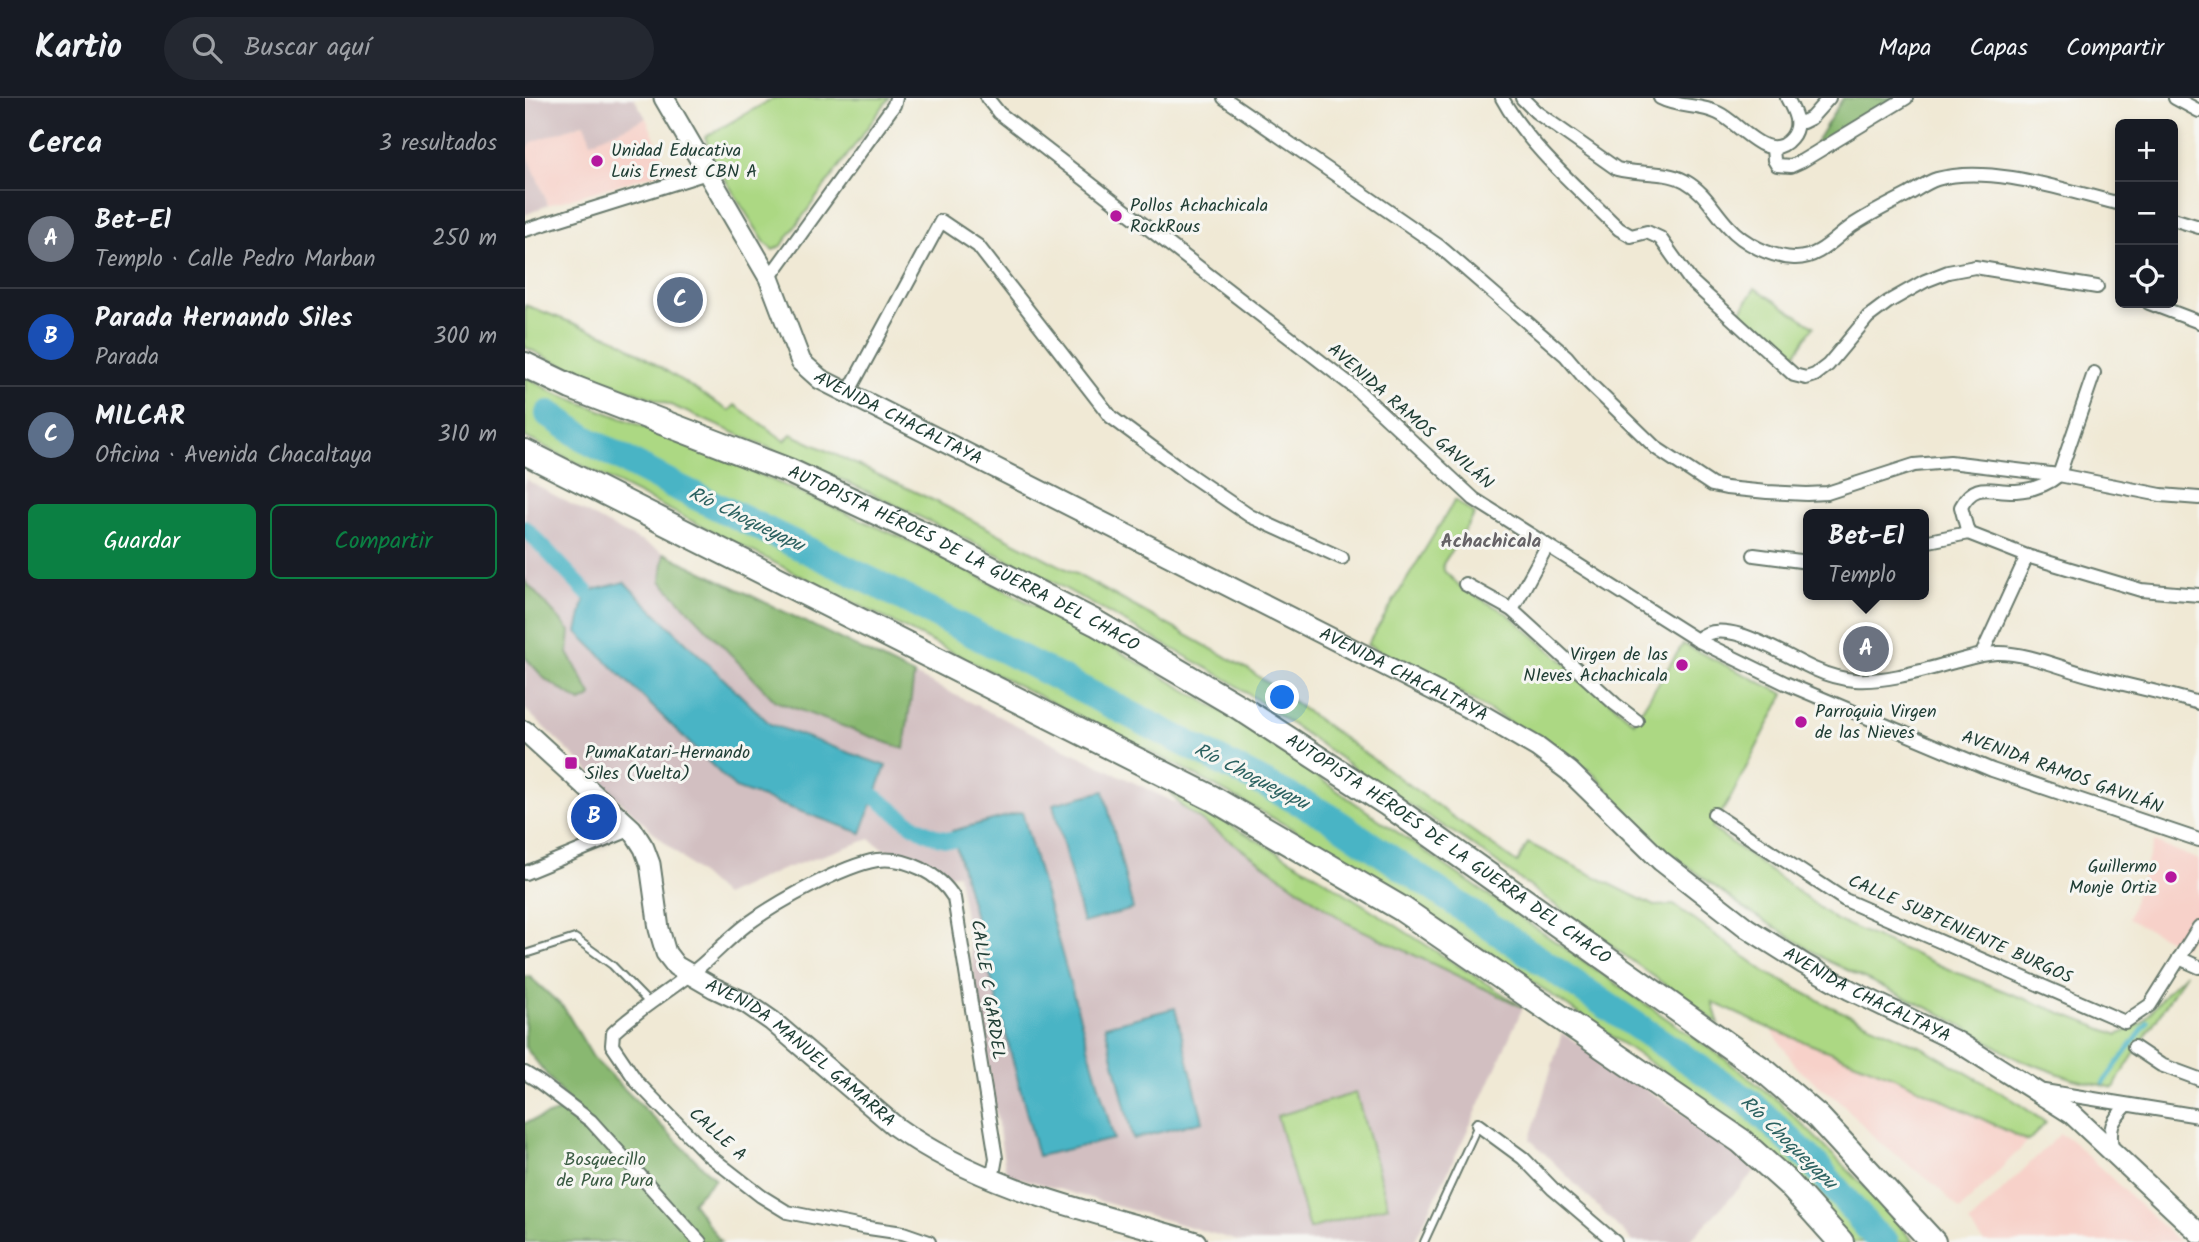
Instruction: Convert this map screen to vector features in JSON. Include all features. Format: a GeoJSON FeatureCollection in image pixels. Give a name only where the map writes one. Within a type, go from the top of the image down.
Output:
{"type":"FeatureCollection","features":[{"type":"Feature","properties":{"kind":"highway","name":"AUTOPISTA HÉROES DE LA GUERRA DEL CHACO"},"geometry":{"type":"LineString","coordinates":[[525,365],[571,387],[789,471],[923,534],[1096,623],[1239,707],[1388,804],[1767,1073],[1818,1117],[1933,1242]]}},
{"type":"Feature","properties":{"kind":"highway"},"geometry":{"type":"LineString","coordinates":[[525,452],[1212,798],[1402,909],[1741,1141],[1788,1183],[1841,1242]]}},
{"type":"Feature","properties":{"kind":"street","name":"AVENIDA CHACALTAYA"},"geometry":{"type":"LineString","coordinates":[[664,98],[769,278],[801,362],[820,379],[1484,716],[1537,747],[1569,771],[1661,860],[1747,928],[1839,983],[1958,1042],[2072,1114],[2199,1233]]}},
{"type":"Feature","properties":{"kind":"street"},"geometry":{"type":"LineString","coordinates":[[769,278],[897,98]]}},
{"type":"Feature","properties":{"kind":"street"},"geometry":{"type":"LineString","coordinates":[[977,98],[999,114]]}},
{"type":"Feature","properties":{"kind":"street","name":"AVENIDA RAMOS GAVILÁN"},"geometry":{"type":"LineString","coordinates":[[987,98],[999,114],[1355,388],[1475,499],[1697,640],[1785,683],[1992,769],[2199,840]]}},
{"type":"Feature","properties":{"kind":"street"},"geometry":{"type":"LineString","coordinates":[[1224,98],[1440,246],[1566,355],[1588,382],[1656,448],[1712,485],[1794,494],[1827,493],[1914,465],[1950,462],[2059,475],[2161,495],[2199,498]]}},
{"type":"Feature","properties":{"kind":"street"},"geometry":{"type":"LineString","coordinates":[[1502,98],[1511,114],[1540,149],[1619,229],[1631,236],[1647,232],[1660,238],[1690,280],[1794,375],[1806,378],[1815,376],[1828,365],[1868,317],[1888,302],[1948,272],[1975,267],[2097,287]]}},
{"type":"Feature","properties":{"kind":"street"},"geometry":{"type":"LineString","coordinates":[[1522,98],[1617,169],[1632,173],[1674,176],[1697,188],[1739,237],[1752,245],[1790,258],[1809,256],[1853,225],[1934,180],[1959,174],[2012,178],[2115,203]]}},
{"type":"Feature","properties":{"kind":"street"},"geometry":{"type":"LineString","coordinates":[[1660,98],[1681,106],[1718,113],[1739,126],[1761,145],[1773,148],[1786,144],[1797,129],[1797,121],[1787,98]]}},
{"type":"Feature","properties":{"kind":"street"},"geometry":{"type":"LineString","coordinates":[[1797,121],[1803,122],[1811,118],[1829,98]]}},
{"type":"Feature","properties":{"kind":"street"},"geometry":{"type":"LineString","coordinates":[[1773,148],[1777,165],[1791,166],[1850,134],[1906,98]]}},
{"type":"Feature","properties":{"kind":"street"},"geometry":{"type":"LineString","coordinates":[[2175,98],[2199,111]]}},
{"type":"Feature","properties":{"kind":"street"},"geometry":{"type":"LineString","coordinates":[[525,230],[707,173]]}},
{"type":"Feature","properties":{"kind":"street"},"geometry":{"type":"LineString","coordinates":[[848,393],[941,221],[978,246],[1111,417],[1250,516],[1342,558]]}},
{"type":"Feature","properties":{"kind":"street"},"geometry":{"type":"LineString","coordinates":[[2178,221],[2199,227]]}},
{"type":"Feature","properties":{"kind":"street"},"geometry":{"type":"LineString","coordinates":[[2162,308],[2199,322]]}},
{"type":"Feature","properties":{"kind":"street"},"geometry":{"type":"LineString","coordinates":[[1968,533],[1961,507],[1967,496],[1979,489],[2018,491],[2048,484],[2059,475],[2094,373]]}},
{"type":"Feature","properties":{"kind":"street"},"geometry":{"type":"LineString","coordinates":[[1929,541],[1968,533],[2027,556],[2141,590],[2199,595]]}},
{"type":"Feature","properties":{"kind":"street"},"geometry":{"type":"LineString","coordinates":[[1512,610],[1547,546]]}},
{"type":"Feature","properties":{"kind":"street"},"geometry":{"type":"LineString","coordinates":[[1754,555],[1803,561]]}},
{"type":"Feature","properties":{"kind":"street"},"geometry":{"type":"LineString","coordinates":[[1982,654],[2027,556]]}},
{"type":"Feature","properties":{"kind":"street"},"geometry":{"type":"LineString","coordinates":[[1465,584],[1512,610],[1637,721]]}},
{"type":"Feature","properties":{"kind":"street"},"geometry":{"type":"LineString","coordinates":[[1697,640],[1712,631],[1736,634],[1816,670],[1856,680],[1875,680],[1982,654],[2000,653],[2199,703]]}},
{"type":"Feature","properties":{"kind":"street","name":"AVENIDA MANUEL GAMARRA"},"geometry":{"type":"LineString","coordinates":[[527,737],[632,829],[650,864],[659,929],[666,953],[676,965],[746,1003],[772,1021],[912,1138],[1011,1188],[1196,1242]]}},
{"type":"Feature","properties":{"kind":"street","name":"CALLE SUBTENIENTE BURGOS"},"geometry":{"type":"LineString","coordinates":[[1714,814],[1845,900],[2125,1022],[2150,1005],[2179,958]]}},
{"type":"Feature","properties":{"kind":"street"},"geometry":{"type":"LineString","coordinates":[[525,873],[632,829]]}},
{"type":"Feature","properties":{"kind":"street","name":"CALLE C GARDEL"},"geometry":{"type":"LineString","coordinates":[[876,860],[890,859],[920,869],[941,882],[954,898],[996,1158],[989,1178]]}},
{"type":"Feature","properties":{"kind":"street","name":"CALLE A"},"geometry":{"type":"LineString","coordinates":[[876,860],[797,893],[749,923],[690,974],[627,1020],[613,1033],[612,1045],[637,1082],[707,1154],[761,1196],[787,1212],[929,1242]]}},
{"type":"Feature","properties":{"kind":"street"},"geometry":{"type":"LineString","coordinates":[[2199,927],[2179,958],[2199,967]]}},
{"type":"Feature","properties":{"kind":"street"},"geometry":{"type":"LineString","coordinates":[[2134,1047],[2161,1065],[2199,1079]]}},
{"type":"Feature","properties":{"kind":"street"},"geometry":{"type":"LineString","coordinates":[[525,1073],[591,1121],[700,1242]]}},
{"type":"Feature","properties":{"kind":"street"},"geometry":{"type":"LineString","coordinates":[[2033,1089],[2199,1116]]}},
{"type":"Feature","properties":{"kind":"street"},"geometry":{"type":"LineString","coordinates":[[2112,1150],[2110,1134],[2113,1120],[2127,1105]]}},
{"type":"Feature","properties":{"kind":"street"},"geometry":{"type":"LineString","coordinates":[[1478,1125],[1523,1158],[1553,1189],[1615,1242]]}},
{"type":"Feature","properties":{"kind":"lane"},"geometry":{"type":"LineString","coordinates":[[525,954],[575,938],[612,965],[650,1004]]}},
{"type":"Feature","properties":{"kind":"lane"},"geometry":{"type":"LineString","coordinates":[[1424,1242],[1478,1125]]}},
{"type":"Feature","properties":{"kind":"shaded area"},"geometry":{"type":"Polygon","coordinates":[[[525,98],[634,98],[646,118],[591,142],[585,123],[532,142],[526,151],[548,205],[525,215],[525,98]]]}},
{"type":"Feature","properties":{"kind":"shaded area","name":"Unidad Educativa Luis Ernest CBN A"},"geometry":{"type":"Polygon","coordinates":[[[646,118],[669,170],[548,205],[526,151],[532,141],[586,123],[591,141],[646,118]]]}},
{"type":"Feature","properties":{"kind":"shaded area"},"geometry":{"type":"Polygon","coordinates":[[[525,479],[618,530],[1176,803],[1347,923],[1523,1007],[1414,1242],[1242,1242],[1006,1174],[958,874],[949,875],[882,848],[870,839],[781,870],[724,896],[636,816],[525,709],[525,479]]]}},
{"type":"Feature","properties":{"kind":"shaded area","name":"Guillermo Monje Ortiz"},"geometry":{"type":"Polygon","coordinates":[[[2154,842],[2199,860],[2199,922],[2184,947],[2128,919],[2154,842]]]}},
{"type":"Feature","properties":{"kind":"shaded area"},"geometry":{"type":"Polygon","coordinates":[[[1771,1029],[1897,1078],[2028,1141],[1960,1210],[1935,1185],[1878,1141],[1843,1104],[1797,1068],[1771,1029]]]}},
{"type":"Feature","properties":{"kind":"shaded area"},"geometry":{"type":"Polygon","coordinates":[[[1562,1033],[1694,1121],[1755,1171],[1689,1242],[1633,1242],[1530,1139],[1562,1033]]]}},
{"type":"Feature","properties":{"kind":"shaded area"},"geometry":{"type":"Polygon","coordinates":[[[2060,1134],[2070,1139],[2179,1242],[1984,1242],[1969,1223],[2060,1134]]]}},
{"type":"Feature","properties":{"kind":"green space"},"geometry":{"type":"Polygon","coordinates":[[[774,98],[889,98],[782,245],[773,250],[765,243],[716,165],[705,137],[774,98]]]}},
{"type":"Feature","properties":{"kind":"green space"},"geometry":{"type":"Polygon","coordinates":[[[1843,98],[1894,98],[1806,158],[1843,98]]]}},
{"type":"Feature","properties":{"kind":"green space"},"geometry":{"type":"Polygon","coordinates":[[[1755,288],[1814,326],[1794,356],[1736,318],[1755,288]]]}},
{"type":"Feature","properties":{"kind":"green space"},"geometry":{"type":"Polygon","coordinates":[[[525,305],[618,340],[729,411],[735,405],[785,441],[791,434],[939,503],[1076,574],[1248,669],[1517,863],[1528,843],[1654,906],[1674,905],[1767,973],[1829,1006],[1923,1048],[2012,1099],[2046,1123],[2028,1141],[1897,1078],[1771,1029],[1712,1002],[1719,1024],[1467,841],[1380,786],[1230,681],[1044,577],[860,488],[673,406],[553,361],[525,347],[525,305]]]}},
{"type":"Feature","properties":{"kind":"green space"},"geometry":{"type":"Polygon","coordinates":[[[525,376],[553,392],[700,448],[920,546],[1093,636],[1228,715],[1725,1059],[1782,1104],[1871,1193],[1914,1242],[1891,1242],[1812,1151],[1754,1096],[1585,976],[1333,808],[1134,704],[634,453],[547,404],[539,418],[576,444],[1322,826],[1728,1101],[1807,1171],[1869,1242],[1852,1242],[1762,1146],[1706,1101],[1505,963],[1302,834],[1180,767],[525,437],[525,376]]]}},
{"type":"Feature","properties":{"kind":"green space"},"geometry":{"type":"Polygon","coordinates":[[[1455,500],[1475,514],[1443,564],[1444,571],[1463,589],[1508,614],[1634,722],[1683,644],[1784,694],[1712,828],[1836,920],[1955,972],[2118,1035],[2142,1023],[2186,973],[2114,1088],[2073,1079],[2016,1058],[1945,1016],[1828,961],[1741,906],[1655,842],[1592,772],[1444,683],[1367,645],[1455,500]]]}},
{"type":"Feature","properties":{"kind":"green space"},"geometry":{"type":"Polygon","coordinates":[[[664,553],[914,675],[904,749],[775,701],[661,581],[664,553]]]}},
{"type":"Feature","properties":{"kind":"green space"},"geometry":{"type":"Polygon","coordinates":[[[525,581],[570,631],[568,653],[592,696],[581,702],[545,679],[525,657],[525,581]]]}},
{"type":"Feature","properties":{"kind":"green space"},"geometry":{"type":"Polygon","coordinates":[[[1169,790],[1309,870],[1523,1007],[1347,923],[1181,806],[1169,790]]]}},
{"type":"Feature","properties":{"kind":"green space","name":"Bosquecillo de Pura Pura"},"geometry":{"type":"Polygon","coordinates":[[[529,976],[564,1008],[594,1059],[715,1179],[692,1202],[721,1242],[525,1242],[525,1123],[572,1107],[525,1047],[525,977],[529,976]]]}},
{"type":"Feature","properties":{"kind":"green space"},"geometry":{"type":"Polygon","coordinates":[[[1356,1093],[1388,1206],[1309,1229],[1277,1116],[1356,1093]]]}},
{"type":"Feature","properties":{"kind":"water"},"geometry":{"type":"Polygon","coordinates":[[[624,582],[770,724],[886,766],[861,833],[735,788],[577,632],[586,592],[624,582]]]}},
{"type":"Feature","properties":{"kind":"water"},"geometry":{"type":"Polygon","coordinates":[[[1104,791],[1133,909],[1083,923],[1053,804],[1104,791]]]}},
{"type":"Feature","properties":{"kind":"water"},"geometry":{"type":"Polygon","coordinates":[[[1022,812],[1114,1139],[1038,1156],[952,831],[1022,812]]]}},
{"type":"Feature","properties":{"kind":"water"},"geometry":{"type":"Polygon","coordinates":[[[1175,1008],[1203,1121],[1133,1139],[1105,1026],[1175,1008]]]}},
{"type":"Feature","properties":{"kind":"waterway","name":"Río Choqueyapu"},"geometry":{"type":"LineString","coordinates":[[549,414],[587,440],[673,485],[877,584],[1329,817],[1749,1102],[1813,1162],[1873,1233],[1885,1242]]}},
{"type":"Feature","properties":{"kind":"waterway"},"geometry":{"type":"LineString","coordinates":[[525,528],[586,592]]}},
{"type":"Feature","properties":{"kind":"waterway"},"geometry":{"type":"LineString","coordinates":[[874,796],[922,830],[943,839],[954,840]]}},
{"type":"Feature","properties":{"kind":"waterway"},"geometry":{"type":"LineString","coordinates":[[2103,1083],[2148,1022]]}},
{"type":"Feature","properties":{"kind":"place","name":"Unidad Educativa Luis Ernest CBN A"},"geometry":{"type":"Point","coordinates":[597,161]}},
{"type":"Feature","properties":{"kind":"place","name":"Pollos Achachicala RockRous"},"geometry":{"type":"Point","coordinates":[1116,216]}},
{"type":"Feature","properties":{"kind":"place","name":"MILCAR"},"geometry":{"type":"Point","coordinates":[680,300]}},
{"type":"Feature","properties":{"kind":"place","name":"Bet-El"},"geometry":{"type":"Point","coordinates":[1866,649]}},
{"type":"Feature","properties":{"kind":"place","name":"Virgen de las NIeves Achachicala"},"geometry":{"type":"Point","coordinates":[1682,665]}},
{"type":"Feature","properties":{"kind":"place","name":"Parroquia Virgen de las Nieves"},"geometry":{"type":"Point","coordinates":[1801,722]}},
{"type":"Feature","properties":{"kind":"place","name":"PumaKatari-Hernando Siles (Vuelta)"},"geometry":{"type":"Point","coordinates":[571,763]}},
{"type":"Feature","properties":{"kind":"place","name":"Parada Hernando Siles"},"geometry":{"type":"Point","coordinates":[594,817]}},
{"type":"Feature","properties":{"kind":"place","name":"Guillermo Monje Ortiz"},"geometry":{"type":"Point","coordinates":[2171,877]}},
{"type":"Feature","properties":{"kind":"district","name":"Achachicala"},"geometry":{"type":"Point","coordinates":[1491,542]}}]}
